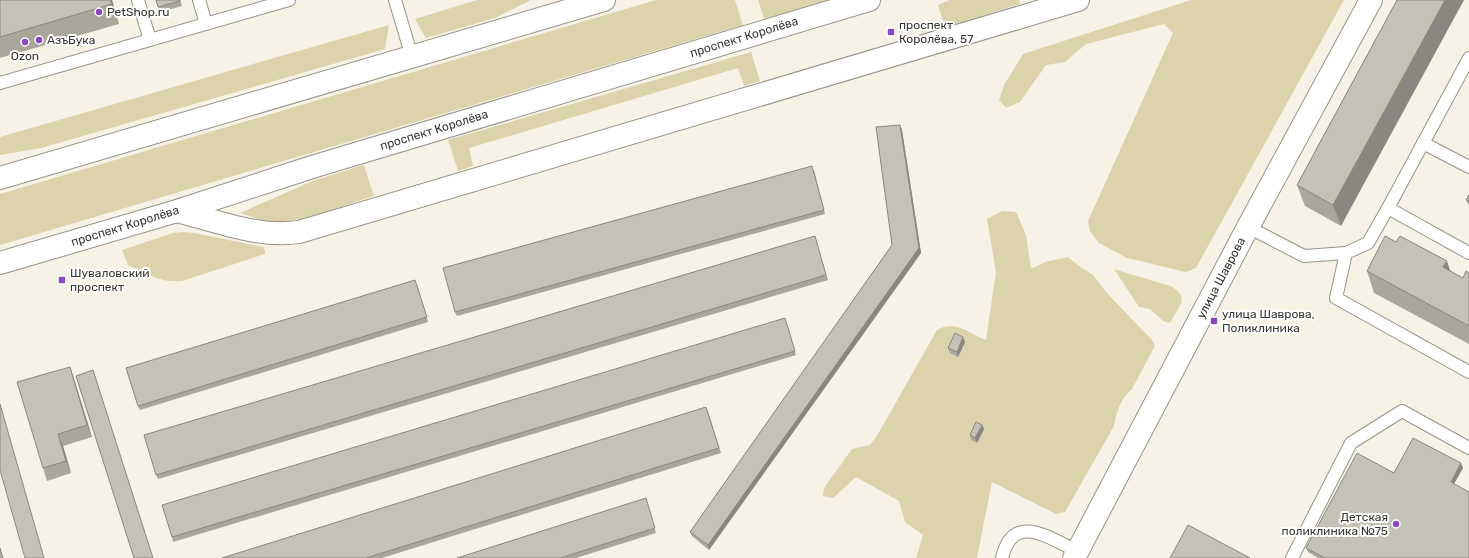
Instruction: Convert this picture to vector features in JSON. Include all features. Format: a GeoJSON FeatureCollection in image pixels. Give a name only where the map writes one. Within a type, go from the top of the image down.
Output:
{"type":"FeatureCollection","features":[{"type":"Feature","properties":{"kind":"street"},"geometry":{"type":"LineString","coordinates":[[0,178],[604,0]]}},
{"type":"Feature","properties":{"kind":"street","name":"проспект Королёва"},"geometry":{"type":"LineString","coordinates":[[0,263],[178,211],[312,167],[869,0]]}},
{"type":"Feature","properties":{"kind":"street"},"geometry":{"type":"LineString","coordinates":[[178,211],[264,233],[284,234],[299,232],[1078,0]]}},
{"type":"Feature","properties":{"kind":"street","name":"улица Шаврова"},"geometry":{"type":"LineString","coordinates":[[1075,554],[1248,227],[1371,0]]}},
{"type":"Feature","properties":{"kind":"lane"},"geometry":{"type":"LineString","coordinates":[[138,0],[150,40]]}},
{"type":"Feature","properties":{"kind":"lane"},"geometry":{"type":"LineString","coordinates":[[199,0],[206,24]]}},
{"type":"Feature","properties":{"kind":"lane"},"geometry":{"type":"LineString","coordinates":[[0,83],[288,0]]}},
{"type":"Feature","properties":{"kind":"lane"},"geometry":{"type":"LineString","coordinates":[[395,0],[412,57]]}},
{"type":"Feature","properties":{"kind":"lane"},"geometry":{"type":"LineString","coordinates":[[1248,227],[1304,256],[1346,253],[1368,243],[1469,58]]}},
{"type":"Feature","properties":{"kind":"lane"},"geometry":{"type":"LineString","coordinates":[[1423,143],[1469,167]]}},
{"type":"Feature","properties":{"kind":"lane"},"geometry":{"type":"LineString","coordinates":[[1388,208],[1469,253]]}},
{"type":"Feature","properties":{"kind":"lane"},"geometry":{"type":"LineString","coordinates":[[1346,253],[1336,298],[1469,372]]}},
{"type":"Feature","properties":{"kind":"lane"},"geometry":{"type":"LineString","coordinates":[[1292,558],[1351,443],[1402,411],[1469,448]]}},
{"type":"Feature","properties":{"kind":"lane"},"geometry":{"type":"LineString","coordinates":[[1002,558],[1005,546],[1012,537],[1016,533],[1026,530],[1044,535],[1075,554]]}},
{"type":"Feature","properties":{"kind":"shaded area"},"geometry":{"type":"Polygon","coordinates":[[[477,0],[531,0],[495,18],[426,38],[415,19],[477,0]]]}},
{"type":"Feature","properties":{"kind":"shaded area"},"geometry":{"type":"Polygon","coordinates":[[[656,0],[735,0],[743,25],[0,245],[0,194],[656,0]]]}},
{"type":"Feature","properties":{"kind":"shaded area"},"geometry":{"type":"Polygon","coordinates":[[[758,0],[828,0],[764,19],[758,0]]]}},
{"type":"Feature","properties":{"kind":"shaded area"},"geometry":{"type":"Polygon","coordinates":[[[950,0],[1019,0],[1020,4],[945,27],[938,5],[950,0]]]}},
{"type":"Feature","properties":{"kind":"shaded area"},"geometry":{"type":"Polygon","coordinates":[[[1191,0],[1344,0],[1196,268],[1186,272],[1127,258],[1099,243],[1090,231],[1088,221],[1173,33],[1164,24],[1086,44],[1065,62],[1046,65],[1020,102],[1006,108],[999,100],[1004,85],[1023,54],[1191,0]]]}},
{"type":"Feature","properties":{"kind":"shaded area"},"geometry":{"type":"Polygon","coordinates":[[[389,25],[385,49],[41,148],[0,155],[0,137],[389,25]]]}},
{"type":"Feature","properties":{"kind":"shaded area"},"geometry":{"type":"Polygon","coordinates":[[[751,52],[760,81],[744,86],[738,68],[469,148],[473,166],[458,171],[448,140],[751,52]]]}},
{"type":"Feature","properties":{"kind":"shaded area"},"geometry":{"type":"Polygon","coordinates":[[[364,165],[374,196],[308,217],[281,222],[270,222],[240,213],[315,180],[364,165]]]}},
{"type":"Feature","properties":{"kind":"shaded area"},"geometry":{"type":"Polygon","coordinates":[[[1002,211],[1016,212],[1026,235],[1031,269],[1045,262],[1068,257],[1093,275],[1107,293],[1152,340],[1155,346],[1132,389],[1122,401],[1114,426],[1065,512],[1056,514],[992,482],[977,558],[916,558],[923,535],[905,522],[899,501],[856,477],[833,498],[823,496],[824,488],[852,449],[870,445],[878,434],[937,330],[950,326],[956,327],[986,340],[996,272],[987,219],[1002,211]]]}},
{"type":"Feature","properties":{"kind":"shaded area"},"geometry":{"type":"Polygon","coordinates":[[[183,232],[263,247],[265,254],[182,281],[167,281],[148,275],[128,265],[122,250],[173,233],[183,232]]]}},
{"type":"Feature","properties":{"kind":"shaded area"},"geometry":{"type":"Polygon","coordinates":[[[1114,269],[1173,287],[1181,295],[1182,302],[1170,323],[1163,321],[1150,309],[1139,307],[1114,269]]]}},
{"type":"Feature","properties":{"kind":"building"},"geometry":{"type":"Polygon","coordinates":[[[0,0],[110,0],[112,4],[0,37],[0,0]]]}},
{"type":"Feature","properties":{"kind":"building"},"geometry":{"type":"Polygon","coordinates":[[[156,0],[180,0],[180,1],[158,7],[156,0]]]}},
{"type":"Feature","properties":{"kind":"building"},"geometry":{"type":"Polygon","coordinates":[[[1397,0],[1445,0],[1333,205],[1297,185],[1397,0]]]}},
{"type":"Feature","properties":{"kind":"building"},"geometry":{"type":"Polygon","coordinates":[[[900,125],[919,248],[708,545],[690,532],[892,245],[876,127],[900,125]]]}},
{"type":"Feature","properties":{"kind":"building"},"geometry":{"type":"Polygon","coordinates":[[[812,166],[824,210],[455,312],[443,268],[812,166]]]}},
{"type":"Feature","properties":{"kind":"building"},"geometry":{"type":"Polygon","coordinates":[[[1469,195],[1469,202],[1466,200],[1469,195]]]}},
{"type":"Feature","properties":{"kind":"building"},"geometry":{"type":"Polygon","coordinates":[[[815,236],[826,275],[156,475],[144,435],[815,236]]]}},
{"type":"Feature","properties":{"kind":"building"},"geometry":{"type":"Polygon","coordinates":[[[1385,236],[1396,242],[1400,236],[1447,261],[1443,267],[1463,278],[1466,271],[1469,273],[1469,326],[1367,271],[1385,236]]]}},
{"type":"Feature","properties":{"kind":"building"},"geometry":{"type":"Polygon","coordinates":[[[415,280],[427,317],[138,406],[126,368],[415,280]]]}},
{"type":"Feature","properties":{"kind":"building"},"geometry":{"type":"Polygon","coordinates":[[[785,318],[795,351],[172,537],[162,505],[785,318]]]}},
{"type":"Feature","properties":{"kind":"building"},"geometry":{"type":"Polygon","coordinates":[[[955,333],[963,337],[957,352],[948,348],[955,333]]]}},
{"type":"Feature","properties":{"kind":"building"},"geometry":{"type":"Polygon","coordinates":[[[70,367],[87,425],[58,434],[66,461],[43,468],[17,382],[70,367]]]}},
{"type":"Feature","properties":{"kind":"building"},"geometry":{"type":"Polygon","coordinates":[[[93,370],[153,558],[134,558],[76,376],[93,370]]]}},
{"type":"Feature","properties":{"kind":"building"},"geometry":{"type":"Polygon","coordinates":[[[0,404],[44,558],[25,558],[0,470],[0,404]]]}},
{"type":"Feature","properties":{"kind":"building"},"geometry":{"type":"Polygon","coordinates":[[[706,407],[719,448],[366,558],[222,558],[706,407]]]}},
{"type":"Feature","properties":{"kind":"building"},"geometry":{"type":"Polygon","coordinates":[[[976,422],[982,425],[975,438],[970,435],[976,422]]]}},
{"type":"Feature","properties":{"kind":"building","name":"Детская поликлиника №75"},"geometry":{"type":"Polygon","coordinates":[[[1413,438],[1461,463],[1451,482],[1469,492],[1469,558],[1325,558],[1306,548],[1357,453],[1394,473],[1413,438]]]}},
{"type":"Feature","properties":{"kind":"building"},"geometry":{"type":"Polygon","coordinates":[[[646,498],[655,528],[560,558],[457,558],[646,498]]]}},
{"type":"Feature","properties":{"kind":"building"},"geometry":{"type":"Polygon","coordinates":[[[1188,525],[1250,558],[1170,558],[1188,525]]]}},
{"type":"Feature","properties":{"kind":"building"},"geometry":{"type":"Polygon","coordinates":[[[0,548],[3,558],[0,558],[0,548]]]}},
{"type":"Feature","properties":{"kind":"place","name":"PetShop.ru"},"geometry":{"type":"Point","coordinates":[99,12]}},
{"type":"Feature","properties":{"kind":"place","name":"проспект Королёва, 57"},"geometry":{"type":"Point","coordinates":[891,32]}},
{"type":"Feature","properties":{"kind":"place","name":"АзъБука"},"geometry":{"type":"Point","coordinates":[39,40]}},
{"type":"Feature","properties":{"kind":"place","name":"Ozon"},"geometry":{"type":"Point","coordinates":[25,42]}},
{"type":"Feature","properties":{"kind":"place","name":"Шуваловский проспект"},"geometry":{"type":"Point","coordinates":[62,280]}},
{"type":"Feature","properties":{"kind":"place","name":"улица Шаврова, Поликлиника"},"geometry":{"type":"Point","coordinates":[1214,321]}},
{"type":"Feature","properties":{"kind":"place","name":"Детская поликлиника №75"},"geometry":{"type":"Point","coordinates":[1396,524]}}]}
